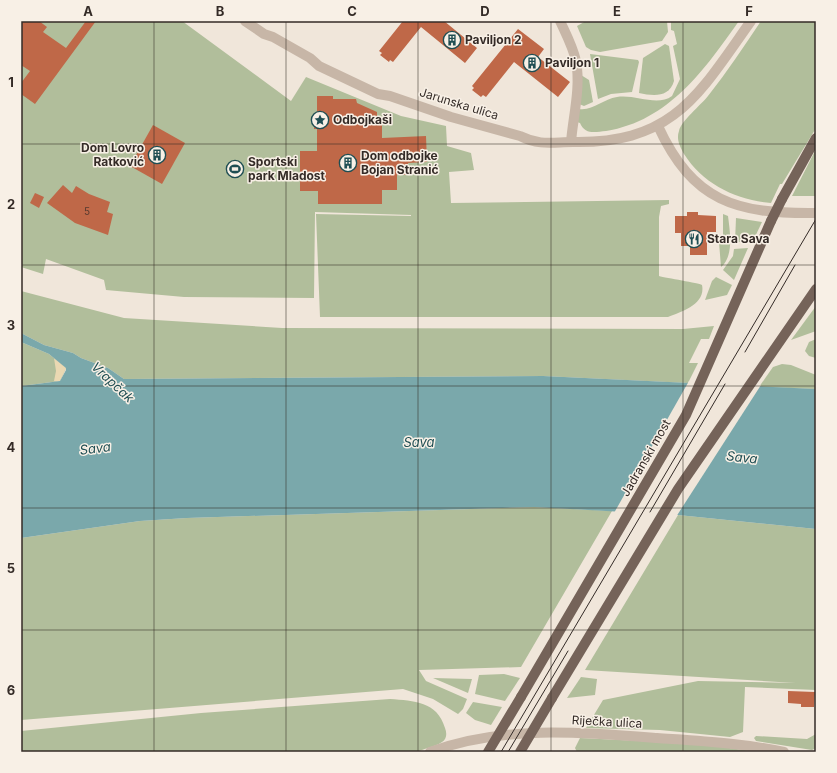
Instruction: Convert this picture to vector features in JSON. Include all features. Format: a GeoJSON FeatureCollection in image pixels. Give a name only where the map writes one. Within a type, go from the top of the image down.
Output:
{"type":"FeatureCollection","features":[{"type":"Feature","properties":{"kind":"main road","name":"Jadranski most"},"geometry":{"type":"LineString","coordinates":[[488,752],[686,415],[771,221],[816,138]]}},
{"type":"Feature","properties":{"kind":"main road"},"geometry":{"type":"LineString","coordinates":[[520,752],[678,489],[816,289]]}},
{"type":"Feature","properties":{"kind":"street","name":"Jarunska ulica"},"geometry":{"type":"LineString","coordinates":[[245,21],[264,34],[273,37]]}},
{"type":"Feature","properties":{"kind":"street","name":"Jarunska ulica"},"geometry":{"type":"LineString","coordinates":[[254,21],[273,37],[310,58],[321,61],[380,89],[390,96],[451,117],[520,136],[530,141],[548,144],[598,142],[621,139],[658,126],[684,108],[701,91],[751,21]]}},
{"type":"Feature","properties":{"kind":"street"},"geometry":{"type":"LineString","coordinates":[[560,21],[574,50],[577,64],[571,142]]}},
{"type":"Feature","properties":{"kind":"street"},"geometry":{"type":"LineString","coordinates":[[658,126],[671,151],[690,177],[714,196],[747,208],[772,212],[816,213]]}},
{"type":"Feature","properties":{"kind":"street","name":"Riječka ulica"},"geometry":{"type":"LineString","coordinates":[[430,752],[471,739],[555,733],[733,743],[784,752]]}},
{"type":"Feature","properties":{"kind":"green space","name":"Sportski park Mladost"},"geometry":{"type":"Polygon","coordinates":[[[21,21],[182,21],[291,101],[306,77],[401,116],[446,126],[447,146],[471,153],[474,170],[449,172],[451,203],[669,200],[669,204],[661,206],[659,217],[659,276],[702,285],[700,297],[697,302],[686,310],[668,317],[320,317],[316,214],[411,215],[315,212],[314,298],[184,297],[106,290],[104,280],[46,259],[43,274],[21,267],[21,21]]]}},
{"type":"Feature","properties":{"kind":"green space"},"geometry":{"type":"Polygon","coordinates":[[[586,21],[667,21],[668,32],[662,41],[600,52],[586,47],[577,26],[586,21]]]}},
{"type":"Feature","properties":{"kind":"green space"},"geometry":{"type":"Polygon","coordinates":[[[671,21],[739,21],[699,74],[667,104],[649,116],[628,125],[606,131],[591,132],[582,127],[580,123],[577,122],[579,109],[593,107],[617,97],[660,100],[672,96],[680,79],[673,46],[677,44],[674,31],[671,30],[671,21]]]}},
{"type":"Feature","properties":{"kind":"green space"},"geometry":{"type":"Polygon","coordinates":[[[761,21],[816,21],[816,128],[782,184],[780,184],[771,203],[733,194],[711,182],[692,165],[684,154],[678,140],[679,131],[683,123],[715,87],[761,21]]]}},
{"type":"Feature","properties":{"kind":"green space"},"geometry":{"type":"Polygon","coordinates":[[[665,44],[669,46],[674,81],[672,87],[664,93],[655,95],[639,93],[643,58],[665,44]]]}},
{"type":"Feature","properties":{"kind":"green space"},"geometry":{"type":"Polygon","coordinates":[[[590,54],[638,60],[639,62],[632,92],[611,94],[598,99],[590,54]]]}},
{"type":"Feature","properties":{"kind":"green space"},"geometry":{"type":"Polygon","coordinates":[[[581,75],[589,80],[593,102],[584,106],[579,104],[581,75]]]}},
{"type":"Feature","properties":{"kind":"green space"},"geometry":{"type":"Polygon","coordinates":[[[816,149],[816,196],[792,196],[816,149]]]}},
{"type":"Feature","properties":{"kind":"green space"},"geometry":{"type":"Polygon","coordinates":[[[723,214],[728,216],[730,243],[728,257],[721,267],[719,242],[723,237],[723,214]]]}},
{"type":"Feature","properties":{"kind":"green space"},"geometry":{"type":"Polygon","coordinates":[[[736,218],[762,222],[753,241],[735,242],[736,218]]]}},
{"type":"Feature","properties":{"kind":"green space"},"geometry":{"type":"Polygon","coordinates":[[[748,248],[734,280],[723,270],[733,256],[734,249],[748,248]]]}},
{"type":"Feature","properties":{"kind":"green space"},"geometry":{"type":"Polygon","coordinates":[[[716,277],[732,285],[727,295],[705,300],[712,281],[716,277]]]}},
{"type":"Feature","properties":{"kind":"green space"},"geometry":{"type":"Polygon","coordinates":[[[21,291],[124,318],[282,328],[683,329],[714,326],[709,339],[701,339],[689,363],[698,363],[688,383],[543,376],[124,379],[108,368],[81,358],[73,353],[44,345],[21,333],[21,291]]]}},
{"type":"Feature","properties":{"kind":"green space"},"geometry":{"type":"Polygon","coordinates":[[[816,306],[816,331],[791,340],[816,306]]]}},
{"type":"Feature","properties":{"kind":"green space"},"geometry":{"type":"Polygon","coordinates":[[[816,339],[816,358],[809,356],[805,351],[809,342],[816,339]]]}},
{"type":"Feature","properties":{"kind":"green space"},"geometry":{"type":"Polygon","coordinates":[[[21,342],[49,354],[66,368],[60,381],[21,386],[21,342]]]}},
{"type":"Feature","properties":{"kind":"green space"},"geometry":{"type":"Polygon","coordinates":[[[782,364],[791,365],[816,375],[816,389],[759,387],[773,367],[782,364]]]}},
{"type":"Feature","properties":{"kind":"green space"},"geometry":{"type":"Polygon","coordinates":[[[534,507],[612,511],[521,667],[419,670],[426,681],[467,699],[463,709],[458,714],[433,699],[403,689],[21,720],[21,538],[140,521],[187,518],[534,507]]]}},
{"type":"Feature","properties":{"kind":"green space"},"geometry":{"type":"Polygon","coordinates":[[[678,515],[816,529],[816,690],[745,687],[743,732],[730,737],[660,730],[586,728],[603,700],[698,681],[796,683],[585,670],[678,515]]]}},
{"type":"Feature","properties":{"kind":"green space"},"geometry":{"type":"Polygon","coordinates":[[[504,674],[520,678],[505,701],[475,694],[479,675],[504,674]]]}},
{"type":"Feature","properties":{"kind":"green space"},"geometry":{"type":"Polygon","coordinates":[[[581,677],[597,679],[595,695],[567,698],[581,677]]]}},
{"type":"Feature","properties":{"kind":"green space"},"geometry":{"type":"Polygon","coordinates":[[[433,678],[472,679],[468,693],[433,678]]]}},
{"type":"Feature","properties":{"kind":"green space"},"geometry":{"type":"Polygon","coordinates":[[[390,699],[416,702],[430,707],[441,719],[446,732],[445,739],[436,745],[416,752],[21,752],[21,731],[201,713],[390,699]]]}},
{"type":"Feature","properties":{"kind":"green space"},"geometry":{"type":"Polygon","coordinates":[[[473,702],[502,707],[491,725],[475,720],[466,713],[473,702]]]}},
{"type":"Feature","properties":{"kind":"green space"},"geometry":{"type":"Polygon","coordinates":[[[816,734],[816,748],[812,750],[756,741],[754,738],[756,736],[807,739],[816,734]]]}},
{"type":"Feature","properties":{"kind":"green space"},"geometry":{"type":"Polygon","coordinates":[[[580,738],[700,744],[759,752],[577,752],[575,748],[580,738]]]}},
{"type":"Feature","properties":{"kind":"sand"},"geometry":{"type":"Polygon","coordinates":[[[54,358],[66,368],[60,381],[54,381],[56,371],[54,358]]]}},
{"type":"Feature","properties":{"kind":"water"},"geometry":{"type":"Polygon","coordinates":[[[21,333],[44,345],[73,353],[81,358],[108,368],[124,379],[543,376],[816,389],[816,529],[678,515],[534,507],[187,518],[140,521],[21,538],[21,386],[60,381],[66,368],[49,354],[21,342],[21,333]]]}},
{"type":"Feature","properties":{"kind":"pier"},"geometry":{"type":"Polygon","coordinates":[[[689,381],[761,385],[676,517],[614,513],[689,381]]]}},
{"type":"Feature","properties":{"kind":"building"},"geometry":{"type":"Polygon","coordinates":[[[21,21],[39,21],[47,27],[43,32],[66,48],[86,21],[96,21],[35,104],[21,94],[21,83],[30,71],[21,65],[21,21]]]}},
{"type":"Feature","properties":{"kind":"building","name":"Paviljon 2"},"geometry":{"type":"Polygon","coordinates":[[[403,21],[444,21],[477,48],[465,63],[421,27],[393,62],[390,60],[389,62],[380,55],[382,53],[379,51],[403,21]]]}},
{"type":"Feature","properties":{"kind":"building","name":"Paviljon 1"},"geometry":{"type":"Polygon","coordinates":[[[518,29],[544,49],[538,57],[570,82],[558,97],[514,62],[486,97],[483,95],[481,97],[472,90],[474,88],[472,86],[518,29]]]}},
{"type":"Feature","properties":{"kind":"building","name":"Dom odbojke Bojan Stranić"},"geometry":{"type":"Polygon","coordinates":[[[317,96],[333,96],[333,99],[356,99],[357,103],[377,112],[377,120],[382,119],[382,138],[426,136],[427,162],[408,163],[409,175],[397,175],[397,190],[382,190],[382,204],[318,204],[318,191],[300,191],[300,151],[317,151],[317,129],[314,129],[314,120],[317,120],[317,96]]]}},
{"type":"Feature","properties":{"kind":"building","name":"Dom Lovro Ratković"},"geometry":{"type":"Polygon","coordinates":[[[153,125],[185,143],[162,184],[130,166],[153,125]]]}},
{"type":"Feature","properties":{"kind":"building"},"geometry":{"type":"Polygon","coordinates":[[[63,185],[72,193],[76,186],[89,194],[110,202],[107,212],[113,214],[108,235],[75,223],[47,203],[63,185]]]}},
{"type":"Feature","properties":{"kind":"building"},"geometry":{"type":"Polygon","coordinates":[[[35,193],[44,197],[39,208],[30,203],[35,193]]]}},
{"type":"Feature","properties":{"kind":"building","name":"Stara Sava"},"geometry":{"type":"Polygon","coordinates":[[[687,212],[698,212],[698,215],[716,216],[716,232],[707,232],[707,255],[690,255],[690,246],[681,246],[681,233],[675,233],[675,216],[687,216],[687,212]]]}},
{"type":"Feature","properties":{"kind":"building"},"geometry":{"type":"Polygon","coordinates":[[[788,691],[815,692],[814,707],[801,707],[801,704],[788,703],[788,691]]]}},
{"type":"Feature","properties":{"kind":"tram line"},"geometry":{"type":"LineString","coordinates":[[501,752],[816,219]]}},
{"type":"Feature","properties":{"kind":"tram line"},"geometry":{"type":"LineString","coordinates":[[745,352],[795,265]]}},
{"type":"Feature","properties":{"kind":"tram line"},"geometry":{"type":"LineString","coordinates":[[650,512],[725,384]]}},
{"type":"Feature","properties":{"kind":"tram line"},"geometry":{"type":"LineString","coordinates":[[508,752],[568,651]]}},
{"type":"Feature","properties":{"kind":"place","name":"Paviljon 2"},"geometry":{"type":"Point","coordinates":[452,40]}},
{"type":"Feature","properties":{"kind":"place","name":"Paviljon 1"},"geometry":{"type":"Point","coordinates":[532,63]}},
{"type":"Feature","properties":{"kind":"place","name":"Odbojkaši"},"geometry":{"type":"Point","coordinates":[320,120]}},
{"type":"Feature","properties":{"kind":"place","name":"Dom Lovro Ratković"},"geometry":{"type":"Point","coordinates":[157,155]}},
{"type":"Feature","properties":{"kind":"place","name":"Dom odbojke Bojan Stranić"},"geometry":{"type":"Point","coordinates":[348,163]}},
{"type":"Feature","properties":{"kind":"place","name":"Sportski park Mladost"},"geometry":{"type":"Point","coordinates":[235,169]}},
{"type":"Feature","properties":{"kind":"place","name":"Stara Sava"},"geometry":{"type":"Point","coordinates":[694,239]}},
{"type":"Feature","properties":{"kind":"water label","name":"Vrapčak"},"geometry":{"type":"Point","coordinates":[113,382]}},
{"type":"Feature","properties":{"kind":"water label","name":"Sava"},"geometry":{"type":"Point","coordinates":[419,442]}},
{"type":"Feature","properties":{"kind":"water label","name":"Sava"},"geometry":{"type":"Point","coordinates":[95,448]}},
{"type":"Feature","properties":{"kind":"water label","name":"Sava"},"geometry":{"type":"Point","coordinates":[742,457]}}]}
